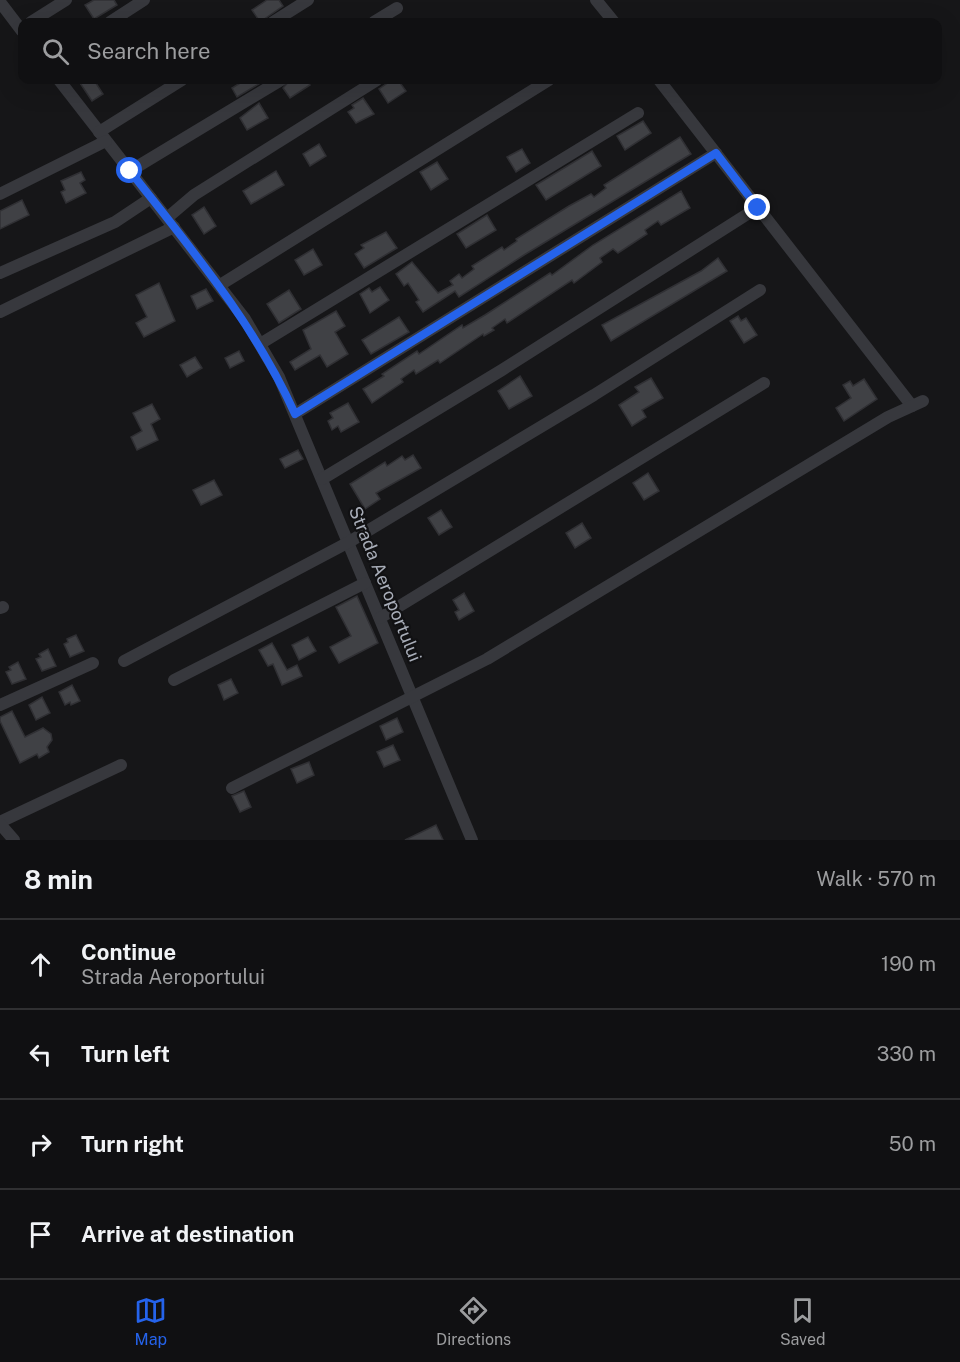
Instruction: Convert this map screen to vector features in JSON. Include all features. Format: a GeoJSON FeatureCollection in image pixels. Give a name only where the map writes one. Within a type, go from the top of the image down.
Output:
{"type":"FeatureCollection","features":[{"type":"Feature","properties":{"kind":"street"},"geometry":{"type":"LineString","coordinates":[[38,18],[66,0]]}},
{"type":"Feature","properties":{"kind":"street"},"geometry":{"type":"LineString","coordinates":[[116,18],[144,0]]}},
{"type":"Feature","properties":{"kind":"street"},"geometry":{"type":"LineString","coordinates":[[279,18],[308,0]]}},
{"type":"Feature","properties":{"kind":"street"},"geometry":{"type":"LineString","coordinates":[[596,0],[611,18]]}},
{"type":"Feature","properties":{"kind":"street"},"geometry":{"type":"LineString","coordinates":[[0,2],[18,21]]}},
{"type":"Feature","properties":{"kind":"street"},"geometry":{"type":"LineString","coordinates":[[381,18],[397,8]]}},
{"type":"Feature","properties":{"kind":"street","name":"Strada Aeroportului"},"geometry":{"type":"LineString","coordinates":[[62,84],[220,285],[260,344],[295,414],[470,839]]}},
{"type":"Feature","properties":{"kind":"street"},"geometry":{"type":"LineString","coordinates":[[0,194],[103,136],[176,84]]}},
{"type":"Feature","properties":{"kind":"street"},"geometry":{"type":"LineString","coordinates":[[130,171],[274,84]]}},
{"type":"Feature","properties":{"kind":"street"},"geometry":{"type":"LineString","coordinates":[[0,312],[171,223],[194,195],[371,84]]}},
{"type":"Feature","properties":{"kind":"street"},"geometry":{"type":"LineString","coordinates":[[220,285],[543,84]]}},
{"type":"Feature","properties":{"kind":"street"},"geometry":{"type":"LineString","coordinates":[[232,788],[413,698],[629,576],[859,435],[917,404],[758,208],[662,84]]}},
{"type":"Feature","properties":{"kind":"street"},"geometry":{"type":"LineString","coordinates":[[260,344],[638,113]]}},
{"type":"Feature","properties":{"kind":"street"},"geometry":{"type":"LineString","coordinates":[[295,414],[716,153]]}},
{"type":"Feature","properties":{"kind":"street"},"geometry":{"type":"LineString","coordinates":[[0,273],[115,222],[151,198]]}},
{"type":"Feature","properties":{"kind":"street"},"geometry":{"type":"LineString","coordinates":[[322,478],[502,370],[758,208]]}},
{"type":"Feature","properties":{"kind":"street"},"geometry":{"type":"LineString","coordinates":[[124,661],[349,542],[594,395],[760,290]]}},
{"type":"Feature","properties":{"kind":"street"},"geometry":{"type":"LineString","coordinates":[[380,618],[764,382]]}},
{"type":"Feature","properties":{"kind":"street"},"geometry":{"type":"LineString","coordinates":[[174,680],[365,583]]}},
{"type":"Feature","properties":{"kind":"street"},"geometry":{"type":"LineString","coordinates":[[0,705],[93,663]]}},
{"type":"Feature","properties":{"kind":"street"},"geometry":{"type":"LineString","coordinates":[[14,840],[0,823],[121,765]]}},
{"type":"Feature","properties":{"kind":"building"},"geometry":{"type":"Polygon","coordinates":[[[94,0],[114,0],[117,5],[93,18],[85,5],[94,0]]]}},
{"type":"Feature","properties":{"kind":"building"},"geometry":{"type":"Polygon","coordinates":[[[267,0],[279,0],[283,6],[266,18],[257,18],[252,10],[267,0]]]}},
{"type":"Feature","properties":{"kind":"building"},"geometry":{"type":"Polygon","coordinates":[[[81,84],[97,84],[103,94],[92,101],[81,84]]]}},
{"type":"Feature","properties":{"kind":"building"},"geometry":{"type":"Polygon","coordinates":[[[238,84],[259,84],[237,97],[232,88],[238,84]]]}},
{"type":"Feature","properties":{"kind":"building"},"geometry":{"type":"Polygon","coordinates":[[[286,84],[310,85],[290,98],[283,88],[286,84]]]}},
{"type":"Feature","properties":{"kind":"building"},"geometry":{"type":"Polygon","coordinates":[[[386,84],[401,84],[406,91],[388,103],[379,89],[386,84]]]}},
{"type":"Feature","properties":{"kind":"building"},"geometry":{"type":"Polygon","coordinates":[[[363,98],[374,114],[356,123],[348,112],[354,108],[352,105],[363,98]]]}},
{"type":"Feature","properties":{"kind":"building"},"geometry":{"type":"Polygon","coordinates":[[[259,103],[268,118],[247,130],[240,118],[259,103]]]}},
{"type":"Feature","properties":{"kind":"building"},"geometry":{"type":"Polygon","coordinates":[[[643,121],[651,133],[625,150],[617,136],[643,121]]]}},
{"type":"Feature","properties":{"kind":"building"},"geometry":{"type":"Polygon","coordinates":[[[680,137],[691,154],[459,297],[455,291],[423,312],[416,302],[419,300],[408,283],[404,286],[396,274],[412,262],[438,293],[453,285],[450,281],[459,274],[462,278],[474,269],[472,266],[502,247],[504,250],[517,241],[516,239],[591,194],[594,197],[606,188],[604,185],[680,137]]]}},
{"type":"Feature","properties":{"kind":"building"},"geometry":{"type":"Polygon","coordinates":[[[319,144],[326,156],[310,166],[303,154],[319,144]]]}},
{"type":"Feature","properties":{"kind":"building"},"geometry":{"type":"Polygon","coordinates":[[[522,149],[530,163],[516,172],[507,157],[522,149]]]}},
{"type":"Feature","properties":{"kind":"building"},"geometry":{"type":"Polygon","coordinates":[[[592,151],[601,166],[546,200],[536,185],[592,151]]]}},
{"type":"Feature","properties":{"kind":"building"},"geometry":{"type":"Polygon","coordinates":[[[437,162],[448,179],[431,190],[420,172],[437,162]]]}},
{"type":"Feature","properties":{"kind":"building"},"geometry":{"type":"Polygon","coordinates":[[[276,171],[284,185],[251,204],[243,191],[276,171]]]}},
{"type":"Feature","properties":{"kind":"building"},"geometry":{"type":"Polygon","coordinates":[[[81,172],[85,180],[80,183],[86,193],[66,203],[61,192],[65,190],[61,181],[81,172]]]}},
{"type":"Feature","properties":{"kind":"building"},"geometry":{"type":"Polygon","coordinates":[[[681,191],[690,208],[661,225],[658,221],[645,230],[647,234],[618,253],[613,249],[600,258],[602,262],[574,283],[572,280],[507,323],[505,319],[492,328],[494,330],[484,336],[483,334],[440,363],[438,360],[416,374],[414,370],[401,379],[403,382],[372,403],[363,389],[384,376],[382,374],[417,351],[419,354],[462,325],[463,328],[485,315],[550,273],[552,275],[593,245],[681,191]]]}},
{"type":"Feature","properties":{"kind":"building"},"geometry":{"type":"Polygon","coordinates":[[[22,200],[29,215],[0,229],[0,211],[22,200]]]}},
{"type":"Feature","properties":{"kind":"building"},"geometry":{"type":"Polygon","coordinates":[[[204,207],[216,226],[204,234],[192,215],[204,207]]]}},
{"type":"Feature","properties":{"kind":"building"},"geometry":{"type":"Polygon","coordinates":[[[487,215],[496,230],[466,248],[457,234],[487,215]]]}},
{"type":"Feature","properties":{"kind":"building"},"geometry":{"type":"Polygon","coordinates":[[[386,232],[397,248],[364,268],[355,254],[364,248],[361,245],[386,232]]]}},
{"type":"Feature","properties":{"kind":"building"},"geometry":{"type":"Polygon","coordinates":[[[313,249],[322,265],[304,275],[295,260],[313,249]]]}},
{"type":"Feature","properties":{"kind":"building"},"geometry":{"type":"Polygon","coordinates":[[[718,258],[727,271],[611,341],[602,325],[701,271],[718,258]]]}},
{"type":"Feature","properties":{"kind":"building"},"geometry":{"type":"Polygon","coordinates":[[[159,283],[175,321],[144,337],[136,323],[147,317],[136,295],[159,283]]]}},
{"type":"Feature","properties":{"kind":"building"},"geometry":{"type":"Polygon","coordinates":[[[380,287],[389,300],[370,313],[360,294],[369,288],[372,292],[380,287]]]}},
{"type":"Feature","properties":{"kind":"building"},"geometry":{"type":"Polygon","coordinates":[[[206,289],[213,301],[197,309],[191,296],[206,289]]]}},
{"type":"Feature","properties":{"kind":"building"},"geometry":{"type":"Polygon","coordinates":[[[289,290],[301,309],[279,323],[267,304],[289,290]]]}},
{"type":"Feature","properties":{"kind":"building"},"geometry":{"type":"Polygon","coordinates":[[[336,311],[345,326],[335,332],[348,354],[327,367],[320,355],[295,370],[290,362],[311,349],[303,330],[336,311]]]}},
{"type":"Feature","properties":{"kind":"building"},"geometry":{"type":"Polygon","coordinates":[[[738,316],[741,321],[746,318],[757,335],[744,343],[730,321],[738,316]]]}},
{"type":"Feature","properties":{"kind":"building"},"geometry":{"type":"Polygon","coordinates":[[[399,317],[409,332],[371,354],[362,340],[399,317]]]}},
{"type":"Feature","properties":{"kind":"building"},"geometry":{"type":"Polygon","coordinates":[[[239,351],[244,361],[230,368],[225,358],[239,351]]]}},
{"type":"Feature","properties":{"kind":"building"},"geometry":{"type":"Polygon","coordinates":[[[195,357],[202,368],[187,377],[180,365],[195,357]]]}},
{"type":"Feature","properties":{"kind":"building"},"geometry":{"type":"Polygon","coordinates":[[[520,376],[532,396],[509,409],[498,391],[520,376]]]}},
{"type":"Feature","properties":{"kind":"building"},"geometry":{"type":"Polygon","coordinates":[[[651,378],[663,398],[642,410],[646,417],[632,426],[619,405],[639,392],[635,387],[651,378]]]}},
{"type":"Feature","properties":{"kind":"building"},"geometry":{"type":"Polygon","coordinates":[[[864,379],[877,399],[844,421],[836,408],[851,398],[843,385],[850,381],[853,386],[864,379]]]}},
{"type":"Feature","properties":{"kind":"building"},"geometry":{"type":"Polygon","coordinates":[[[348,403],[359,422],[341,432],[338,426],[332,430],[328,421],[333,418],[330,413],[348,403]]]}},
{"type":"Feature","properties":{"kind":"building"},"geometry":{"type":"Polygon","coordinates":[[[152,404],[160,419],[151,424],[158,440],[137,450],[131,437],[142,431],[133,413],[152,404]]]}},
{"type":"Feature","properties":{"kind":"building"},"geometry":{"type":"Polygon","coordinates":[[[298,450],[303,459],[285,468],[280,459],[298,450]]]}},
{"type":"Feature","properties":{"kind":"building"},"geometry":{"type":"Polygon","coordinates":[[[413,455],[421,468],[376,493],[380,499],[365,509],[350,484],[385,462],[387,466],[402,456],[405,460],[413,455]]]}},
{"type":"Feature","properties":{"kind":"building"},"geometry":{"type":"Polygon","coordinates":[[[648,473],[659,491],[644,500],[633,483],[648,473]]]}},
{"type":"Feature","properties":{"kind":"building"},"geometry":{"type":"Polygon","coordinates":[[[214,480],[222,495],[201,505],[193,490],[214,480]]]}},
{"type":"Feature","properties":{"kind":"building"},"geometry":{"type":"Polygon","coordinates":[[[441,510],[452,527],[439,535],[428,518],[441,510]]]}},
{"type":"Feature","properties":{"kind":"building"},"geometry":{"type":"Polygon","coordinates":[[[582,523],[591,538],[575,548],[566,533],[582,523]]]}},
{"type":"Feature","properties":{"kind":"building"},"geometry":{"type":"Polygon","coordinates":[[[464,593],[474,611],[459,620],[455,612],[459,610],[453,600],[464,593]]]}},
{"type":"Feature","properties":{"kind":"building"},"geometry":{"type":"Polygon","coordinates":[[[357,596],[378,643],[339,663],[330,647],[351,636],[336,607],[357,596]]]}},
{"type":"Feature","properties":{"kind":"building"},"geometry":{"type":"Polygon","coordinates":[[[76,635],[84,651],[70,657],[64,644],[68,642],[67,639],[76,635]]]}},
{"type":"Feature","properties":{"kind":"building"},"geometry":{"type":"Polygon","coordinates":[[[308,637],[316,651],[299,660],[292,645],[308,637]]]}},
{"type":"Feature","properties":{"kind":"building"},"geometry":{"type":"Polygon","coordinates":[[[272,643],[287,670],[297,665],[302,676],[282,685],[273,664],[268,666],[259,650],[272,643]]]}},
{"type":"Feature","properties":{"kind":"building"},"geometry":{"type":"Polygon","coordinates":[[[48,649],[56,666],[42,671],[36,659],[41,657],[39,654],[48,649]]]}},
{"type":"Feature","properties":{"kind":"building"},"geometry":{"type":"Polygon","coordinates":[[[18,662],[26,679],[12,684],[6,672],[11,670],[9,667],[18,662]]]}},
{"type":"Feature","properties":{"kind":"building"},"geometry":{"type":"Polygon","coordinates":[[[231,679],[238,693],[224,700],[218,685],[231,679]]]}},
{"type":"Feature","properties":{"kind":"building"},"geometry":{"type":"Polygon","coordinates":[[[72,685],[80,701],[65,705],[59,692],[72,685]]]}},
{"type":"Feature","properties":{"kind":"building"},"geometry":{"type":"Polygon","coordinates":[[[42,697],[50,713],[36,720],[29,705],[42,697]]]}},
{"type":"Feature","properties":{"kind":"building"},"geometry":{"type":"Polygon","coordinates":[[[12,711],[25,737],[43,728],[51,734],[52,740],[47,747],[49,752],[39,758],[37,754],[20,763],[0,721],[0,717],[12,711]]]}},
{"type":"Feature","properties":{"kind":"building"},"geometry":{"type":"Polygon","coordinates":[[[397,718],[403,732],[386,740],[380,726],[397,718]]]}},
{"type":"Feature","properties":{"kind":"building"},"geometry":{"type":"Polygon","coordinates":[[[393,745],[400,760],[384,767],[377,752],[393,745]]]}},
{"type":"Feature","properties":{"kind":"building"},"geometry":{"type":"Polygon","coordinates":[[[309,762],[314,775],[297,783],[291,769],[309,762]]]}},
{"type":"Feature","properties":{"kind":"building"},"geometry":{"type":"Polygon","coordinates":[[[244,791],[251,807],[240,812],[232,796],[244,791]]]}},
{"type":"Feature","properties":{"kind":"building"},"geometry":{"type":"Polygon","coordinates":[[[436,825],[443,840],[405,840],[436,825]]]}},
{"type":"Feature","properties":{"kind":"route"},"geometry":{"type":"LineString","coordinates":[[130,171],[245,319],[279,377],[295,414],[716,153],[758,208]]}}]}
